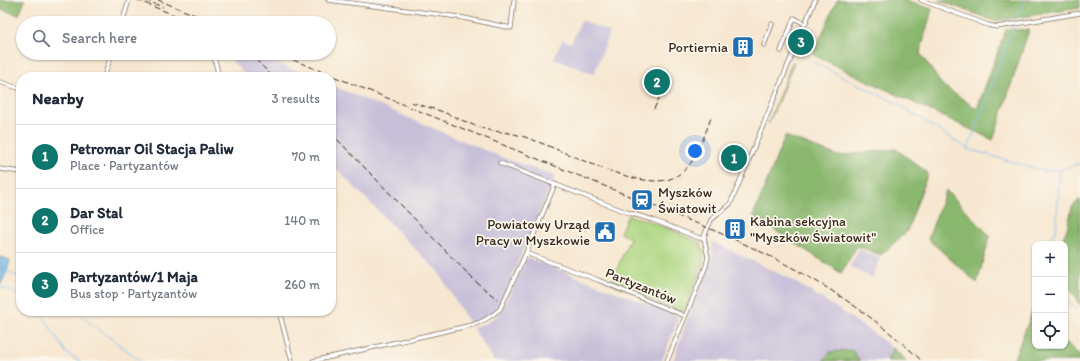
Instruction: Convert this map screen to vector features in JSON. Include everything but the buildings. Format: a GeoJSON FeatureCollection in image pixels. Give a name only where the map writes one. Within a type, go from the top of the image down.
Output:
{"type":"FeatureCollection","features":[{"type":"Feature","properties":{"kind":"street"},"geometry":{"type":"LineString","coordinates":[[124,16],[129,0]]}},
{"type":"Feature","properties":{"kind":"street"},"geometry":{"type":"LineString","coordinates":[[328,0],[459,17],[511,28],[514,0]]}},
{"type":"Feature","properties":{"kind":"street"},"geometry":{"type":"LineString","coordinates":[[500,163],[626,212],[653,220],[699,238],[704,238],[712,220],[730,204],[736,193],[815,0]]}},
{"type":"Feature","properties":{"kind":"street"},"geometry":{"type":"LineString","coordinates":[[921,0],[997,27],[1080,13]]}},
{"type":"Feature","properties":{"kind":"street"},"geometry":{"type":"LineString","coordinates":[[781,51],[794,18],[805,24]]}},
{"type":"Feature","properties":{"kind":"street"},"geometry":{"type":"LineString","coordinates":[[764,45],[772,24]]}},
{"type":"Feature","properties":{"kind":"street"},"geometry":{"type":"LineString","coordinates":[[106,72],[110,60]]}},
{"type":"Feature","properties":{"kind":"street"},"geometry":{"type":"LineString","coordinates":[[215,60],[218,72]]}},
{"type":"Feature","properties":{"kind":"street"},"geometry":{"type":"LineString","coordinates":[[0,82],[16,87]]}},
{"type":"Feature","properties":{"kind":"street"},"geometry":{"type":"LineString","coordinates":[[0,169],[16,171]]}},
{"type":"Feature","properties":{"kind":"street"},"geometry":{"type":"LineString","coordinates":[[314,361],[484,321],[500,309],[526,253],[555,184]]}},
{"type":"Feature","properties":{"kind":"street","name":"Partyzantów"},"geometry":{"type":"LineString","coordinates":[[526,253],[598,280],[685,316],[706,266],[708,257],[704,238]]}},
{"type":"Feature","properties":{"kind":"street"},"geometry":{"type":"LineString","coordinates":[[280,316],[292,361]]}},
{"type":"Feature","properties":{"kind":"street"},"geometry":{"type":"LineString","coordinates":[[667,361],[685,316]]}},
{"type":"Feature","properties":{"kind":"shaded area"},"geometry":{"type":"Polygon","coordinates":[[[581,20],[610,32],[594,74],[554,59],[562,40],[571,43],[581,20]]]}},
{"type":"Feature","properties":{"kind":"shaded area"},"geometry":{"type":"Polygon","coordinates":[[[231,60],[270,60],[299,72],[242,72],[231,60]]]}},
{"type":"Feature","properties":{"kind":"shaded area"},"geometry":{"type":"Polygon","coordinates":[[[336,87],[506,159],[555,176],[503,297],[490,316],[469,323],[436,268],[433,267],[336,168],[336,87]]]}},
{"type":"Feature","properties":{"kind":"shaded area"},"geometry":{"type":"Polygon","coordinates":[[[713,242],[788,278],[837,308],[884,341],[906,361],[673,361],[691,308],[712,257],[713,242]]]}},
{"type":"Feature","properties":{"kind":"shaded area"},"geometry":{"type":"Polygon","coordinates":[[[859,249],[880,259],[872,278],[850,267],[859,249]]]}},
{"type":"Feature","properties":{"kind":"shaded area"},"geometry":{"type":"Polygon","coordinates":[[[527,258],[676,315],[678,319],[662,361],[494,361],[472,327],[487,323],[499,314],[527,258]]]}},
{"type":"Feature","properties":{"kind":"green space"},"geometry":{"type":"Polygon","coordinates":[[[0,0],[25,0],[19,15],[0,9],[0,0]]]}},
{"type":"Feature","properties":{"kind":"green space"},"geometry":{"type":"Polygon","coordinates":[[[837,0],[904,0],[932,9],[920,53],[942,85],[977,109],[1006,29],[1029,30],[993,140],[813,55],[837,0]]]}},
{"type":"Feature","properties":{"kind":"green space"},"geometry":{"type":"Polygon","coordinates":[[[938,0],[1080,0],[1080,8],[995,21],[938,0]]]}},
{"type":"Feature","properties":{"kind":"green space"},"geometry":{"type":"Polygon","coordinates":[[[794,62],[769,123],[768,124],[792,63],[794,62]]]}},
{"type":"Feature","properties":{"kind":"green space"},"geometry":{"type":"Polygon","coordinates":[[[785,136],[838,156],[896,149],[928,173],[907,231],[881,255],[857,246],[841,273],[753,216],[785,136]]]}},
{"type":"Feature","properties":{"kind":"green space"},"geometry":{"type":"Polygon","coordinates":[[[946,190],[990,236],[977,283],[928,239],[946,190]]]}},
{"type":"Feature","properties":{"kind":"green space"},"geometry":{"type":"Polygon","coordinates":[[[1080,199],[1080,305],[1068,286],[1068,241],[1061,241],[1067,229],[1072,207],[1080,199]]]}},
{"type":"Feature","properties":{"kind":"green space"},"geometry":{"type":"Polygon","coordinates":[[[628,215],[652,222],[701,243],[704,254],[703,264],[683,311],[641,295],[636,291],[636,289],[625,289],[611,283],[630,238],[620,233],[628,215]]]}},
{"type":"Feature","properties":{"kind":"green space"},"geometry":{"type":"Polygon","coordinates":[[[1032,313],[1032,349],[1068,349],[1068,344],[1080,356],[1080,361],[1013,361],[1032,313]]]}},
{"type":"Feature","properties":{"kind":"green space"},"geometry":{"type":"Polygon","coordinates":[[[893,348],[907,361],[887,361],[893,348]]]}},
{"type":"Feature","properties":{"kind":"green space"},"geometry":{"type":"Polygon","coordinates":[[[852,350],[860,361],[823,361],[830,352],[852,350]]]}},
{"type":"Feature","properties":{"kind":"water"},"geometry":{"type":"Polygon","coordinates":[[[0,257],[10,260],[1,284],[0,283],[0,257]]]}},
{"type":"Feature","properties":{"kind":"waterway"},"geometry":{"type":"LineString","coordinates":[[1015,22],[1024,0]]}},
{"type":"Feature","properties":{"kind":"waterway"},"geometry":{"type":"LineString","coordinates":[[968,149],[1014,25]]}},
{"type":"Feature","properties":{"kind":"waterway"},"geometry":{"type":"LineString","coordinates":[[813,62],[896,103],[968,149],[1044,171],[1060,170],[1080,163]]}},
{"type":"Feature","properties":{"kind":"waterway"},"geometry":{"type":"LineString","coordinates":[[1048,241],[1056,231],[1060,170]]}},
{"type":"Feature","properties":{"kind":"waterway"},"geometry":{"type":"LineString","coordinates":[[7,271],[16,276]]}},
{"type":"Feature","properties":{"kind":"waterway"},"geometry":{"type":"LineString","coordinates":[[0,286],[16,294]]}},
{"type":"Feature","properties":{"kind":"waterway"},"geometry":{"type":"LineString","coordinates":[[1068,301],[1080,311]]}},
{"type":"Feature","properties":{"kind":"waterway"},"geometry":{"type":"LineString","coordinates":[[43,316],[67,354],[80,361]]}},
{"type":"Feature","properties":{"kind":"waterway"},"geometry":{"type":"LineString","coordinates":[[83,316],[140,361]]}},
{"type":"Feature","properties":{"kind":"railway"},"geometry":{"type":"LineString","coordinates":[[137,0],[177,16]]}},
{"type":"Feature","properties":{"kind":"railway"},"geometry":{"type":"LineString","coordinates":[[145,0],[163,7]]}},
{"type":"Feature","properties":{"kind":"railway"},"geometry":{"type":"LineString","coordinates":[[158,0],[198,16]]}},
{"type":"Feature","properties":{"kind":"railway"},"geometry":{"type":"LineString","coordinates":[[256,60],[268,72]]}},
{"type":"Feature","properties":{"kind":"railway"},"geometry":{"type":"LineString","coordinates":[[293,60],[323,72]]}},
{"type":"Feature","properties":{"kind":"railway"},"geometry":{"type":"LineString","coordinates":[[336,77],[708,228],[767,255],[795,269],[847,301],[872,319],[922,361]]}},
{"type":"Feature","properties":{"kind":"railway"},"geometry":{"type":"LineString","coordinates":[[654,109],[659,98]]}},
{"type":"Feature","properties":{"kind":"railway"},"geometry":{"type":"LineString","coordinates":[[411,102],[488,130],[514,134],[534,140],[616,173],[636,179],[655,181],[670,179],[679,175],[686,169],[692,162],[701,145],[711,118]]}},
{"type":"Feature","properties":{"kind":"railway"},"geometry":{"type":"LineString","coordinates":[[336,138],[476,282],[497,299]]}},
{"type":"Feature","properties":{"kind":"place","name":"Partyzantów/1 Maja"},"geometry":{"type":"Point","coordinates":[801,42]}},
{"type":"Feature","properties":{"kind":"place","name":"Portiernia"},"geometry":{"type":"Point","coordinates":[743,47]}},
{"type":"Feature","properties":{"kind":"place","name":"Dar Stal"},"geometry":{"type":"Point","coordinates":[657,82]}},
{"type":"Feature","properties":{"kind":"place","name":"Petromar Oil Stacja Paliw"},"geometry":{"type":"Point","coordinates":[734,158]}},
{"type":"Feature","properties":{"kind":"place","name":"Myszków Światowit"},"geometry":{"type":"Point","coordinates":[642,200]}},
{"type":"Feature","properties":{"kind":"place","name":"Kabina sekcyjna \"Myszków Światowit\""},"geometry":{"type":"Point","coordinates":[735,229]}},
{"type":"Feature","properties":{"kind":"place","name":"Powiatowy Urząd Pracy w Myszkowie"},"geometry":{"type":"Point","coordinates":[605,232]}}]}
